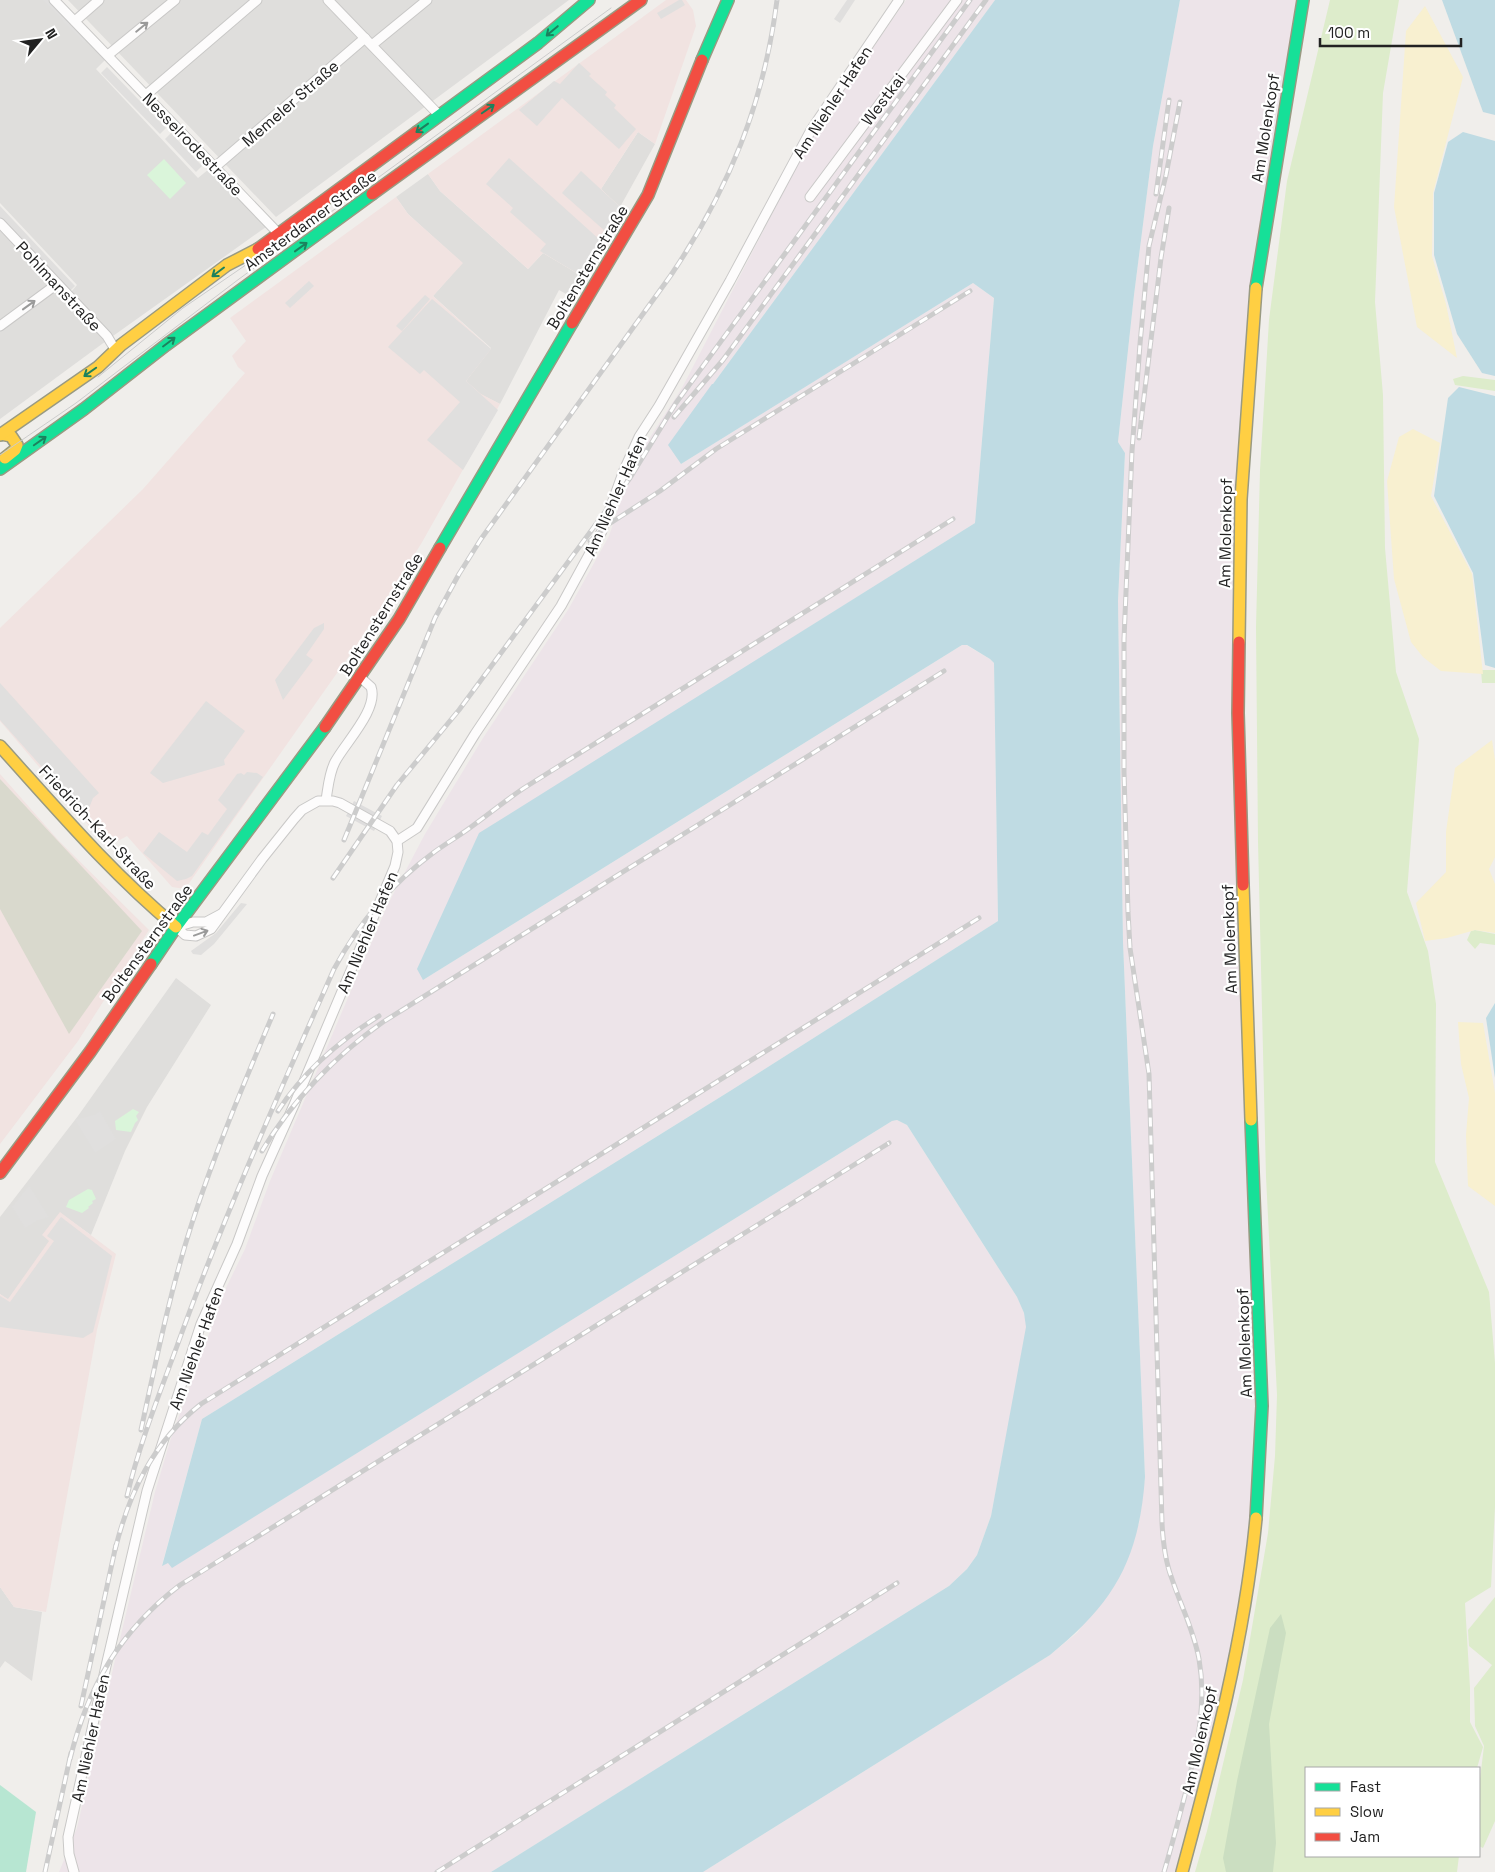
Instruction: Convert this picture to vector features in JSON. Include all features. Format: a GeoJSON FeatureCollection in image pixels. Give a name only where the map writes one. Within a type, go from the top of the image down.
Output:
{"type":"FeatureCollection","features":[{"type":"Feature","properties":{"kind":"main road","name":"Amsterdamer Straße"},"geometry":{"type":"LineString","coordinates":[[0,434],[98,366],[121,345],[227,265],[256,250],[279,234],[538,43],[590,0]]}},
{"type":"Feature","properties":{"kind":"main road"},"geometry":{"type":"LineString","coordinates":[[611,21],[620,8],[620,0]]}},
{"type":"Feature","properties":{"kind":"main road","name":"Amsterdamer Straße"},"geometry":{"type":"LineString","coordinates":[[0,468],[73,417],[166,345],[427,153],[641,0]]}},
{"type":"Feature","properties":{"kind":"main road","name":"Boltensternstraße"},"geometry":{"type":"LineString","coordinates":[[714,29],[718,0]]}},
{"type":"Feature","properties":{"kind":"main road","name":"Boltensternstraße"},"geometry":{"type":"LineString","coordinates":[[0,1172],[90,1052],[176,927],[361,678],[399,619],[648,195],[668,152],[714,29],[728,0]]}},
{"type":"Feature","properties":{"kind":"main road","name":"Am Molenkopf"},"geometry":{"type":"LineString","coordinates":[[1182,1872],[1208,1776],[1242,1626],[1252,1560],[1256,1514],[1262,1406],[1238,713],[1241,498],[1257,278],[1303,0]]}},
{"type":"Feature","properties":{"kind":"main road"},"geometry":{"type":"LineString","coordinates":[[0,434],[11,436],[17,444],[15,450],[0,462]]}},
{"type":"Feature","properties":{"kind":"main road","name":"Friedrich-Karl-Straße"},"geometry":{"type":"LineString","coordinates":[[0,746],[96,852],[152,907],[176,927]]}},
{"type":"Feature","properties":{"kind":"street","name":"Nesselrodestraße"},"geometry":{"type":"LineString","coordinates":[[54,0],[279,234]]}},
{"type":"Feature","properties":{"kind":"street"},"geometry":{"type":"LineString","coordinates":[[75,21],[99,0]]}},
{"type":"Feature","properties":{"kind":"street"},"geometry":{"type":"LineString","coordinates":[[108,55],[175,0]]}},
{"type":"Feature","properties":{"kind":"street"},"geometry":{"type":"LineString","coordinates":[[146,95],[256,0]]}},
{"type":"Feature","properties":{"kind":"street"},"geometry":{"type":"LineString","coordinates":[[372,45],[428,0]]}},
{"type":"Feature","properties":{"kind":"street","name":"Am Niehler Hafen"},"geometry":{"type":"LineString","coordinates":[[74,1872],[69,1854],[68,1837],[147,1491],[202,1324],[237,1244],[262,1176],[395,866],[398,852],[396,841],[417,828],[475,734],[561,606],[602,530],[631,453],[730,281],[811,130],[899,0]]}},
{"type":"Feature","properties":{"kind":"street","name":"Westkai"},"geometry":{"type":"LineString","coordinates":[[810,197],[957,0]]}},
{"type":"Feature","properties":{"kind":"street"},"geometry":{"type":"LineString","coordinates":[[332,1],[440,115]]}},
{"type":"Feature","properties":{"kind":"street","name":"Memeler Straße"},"geometry":{"type":"LineString","coordinates":[[215,167],[365,38]]}},
{"type":"Feature","properties":{"kind":"street","name":"Pohlmanstraße"},"geometry":{"type":"LineString","coordinates":[[0,223],[107,336],[116,351]]}},
{"type":"Feature","properties":{"kind":"street"},"geometry":{"type":"LineString","coordinates":[[0,326],[57,284]]}},
{"type":"Feature","properties":{"kind":"street"},"geometry":{"type":"LineString","coordinates":[[326,800],[334,764],[372,702],[371,687],[361,678]]}},
{"type":"Feature","properties":{"kind":"street"},"geometry":{"type":"LineString","coordinates":[[176,927],[185,935],[196,936],[211,929],[262,859],[302,810],[311,804],[326,800],[340,803],[390,831],[396,841]]}},
{"type":"Feature","properties":{"kind":"street"},"geometry":{"type":"LineString","coordinates":[[176,927],[193,922],[206,922],[221,914]]}},
{"type":"Feature","properties":{"kind":"shaded area"},"geometry":{"type":"Polygon","coordinates":[[[0,0],[48,0],[105,60],[96,69],[198,178],[209,169],[266,227],[113,336],[71,292],[77,285],[0,203],[0,0]]]}},
{"type":"Feature","properties":{"kind":"shaded area"},"geometry":{"type":"Polygon","coordinates":[[[43,0],[48,0],[86,41],[84,43],[43,0]]]}},
{"type":"Feature","properties":{"kind":"shaded area"},"geometry":{"type":"Polygon","coordinates":[[[68,0],[569,0],[276,217],[68,0]]]}},
{"type":"Feature","properties":{"kind":"shaded area"},"geometry":{"type":"Polygon","coordinates":[[[666,0],[686,0],[693,10],[696,26],[655,144],[638,132],[601,189],[620,207],[580,275],[543,253],[528,269],[440,191],[428,174],[666,0]]]}},
{"type":"Feature","properties":{"kind":"shaded area"},"geometry":{"type":"Polygon","coordinates":[[[682,0],[685,5],[661,19],[657,13],[682,0]]]}},
{"type":"Feature","properties":{"kind":"shaded area"},"geometry":{"type":"Polygon","coordinates":[[[847,0],[855,0],[840,23],[834,19],[847,0]]]}},
{"type":"Feature","properties":{"kind":"shaded area"},"geometry":{"type":"Polygon","coordinates":[[[906,0],[995,0],[710,387],[675,454],[681,464],[973,283],[994,298],[975,523],[787,641],[423,980],[962,645],[966,645],[994,663],[998,921],[730,1091],[202,1419],[162,1565],[168,1562],[173,1567],[892,1121],[897,1120],[907,1125],[1017,1297],[1024,1313],[1027,1328],[991,1516],[977,1555],[967,1569],[949,1586],[491,1872],[59,1872],[77,1828],[155,1492],[171,1438],[225,1290],[245,1249],[270,1181],[387,906],[425,834],[483,738],[568,610],[609,536],[634,462],[682,388],[814,133],[906,0]]]}},
{"type":"Feature","properties":{"kind":"shaded area"},"geometry":{"type":"Polygon","coordinates":[[[1180,0],[1299,0],[1276,119],[1254,270],[1235,583],[1257,1406],[1248,1555],[1224,1681],[1177,1872],[703,1872],[1050,1655],[1078,1632],[1139,1524],[1145,1477],[1123,942],[1118,601],[1125,453],[1118,442],[1153,146],[1180,0]]]}},
{"type":"Feature","properties":{"kind":"shaded area"},"geometry":{"type":"Polygon","coordinates":[[[579,63],[591,74],[589,76],[607,92],[605,95],[616,105],[614,108],[636,129],[619,149],[562,98],[537,126],[519,110],[554,81],[560,84],[579,63]]]}},
{"type":"Feature","properties":{"kind":"shaded area"},"geometry":{"type":"Polygon","coordinates":[[[107,67],[166,128],[160,134],[101,73],[107,67]]]}},
{"type":"Feature","properties":{"kind":"shaded area"},"geometry":{"type":"Polygon","coordinates":[[[638,132],[655,144],[620,207],[601,189],[638,132]]]}},
{"type":"Feature","properties":{"kind":"shaded area"},"geometry":{"type":"Polygon","coordinates":[[[171,133],[202,166],[196,172],[165,139],[171,133]]]}},
{"type":"Feature","properties":{"kind":"shaded area"},"geometry":{"type":"Polygon","coordinates":[[[509,158],[600,240],[580,275],[540,251],[546,244],[510,212],[513,208],[486,184],[509,158]]]}},
{"type":"Feature","properties":{"kind":"shaded area"},"geometry":{"type":"Polygon","coordinates":[[[581,171],[620,207],[605,231],[562,193],[581,171]]]}},
{"type":"Feature","properties":{"kind":"shaded area"},"geometry":{"type":"Polygon","coordinates":[[[428,174],[440,191],[528,269],[543,253],[580,275],[568,295],[559,290],[500,404],[480,394],[466,381],[491,348],[433,296],[462,263],[408,214],[396,197],[428,174]]]}},
{"type":"Feature","properties":{"kind":"shaded area"},"geometry":{"type":"Polygon","coordinates":[[[396,197],[408,214],[463,263],[433,296],[491,349],[466,381],[481,394],[500,404],[421,544],[356,646],[185,889],[172,887],[127,836],[109,846],[97,835],[0,721],[0,628],[143,489],[245,373],[238,367],[232,356],[246,341],[230,318],[396,197]]]}},
{"type":"Feature","properties":{"kind":"shaded area"},"geometry":{"type":"Polygon","coordinates":[[[0,206],[75,286],[69,292],[0,219],[0,206]]]}},
{"type":"Feature","properties":{"kind":"shaded area"},"geometry":{"type":"Polygon","coordinates":[[[0,231],[106,341],[0,419],[0,231]]]}},
{"type":"Feature","properties":{"kind":"shaded area"},"geometry":{"type":"Polygon","coordinates":[[[309,281],[314,286],[290,308],[285,303],[309,281]]]}},
{"type":"Feature","properties":{"kind":"shaded area"},"geometry":{"type":"Polygon","coordinates":[[[425,295],[430,299],[402,331],[396,326],[425,295]]]}},
{"type":"Feature","properties":{"kind":"shaded area"},"geometry":{"type":"Polygon","coordinates":[[[432,299],[491,349],[466,381],[498,410],[463,470],[427,440],[460,402],[424,370],[420,374],[388,347],[432,299]]]}},
{"type":"Feature","properties":{"kind":"shaded area"},"geometry":{"type":"Polygon","coordinates":[[[324,623],[324,629],[306,655],[313,660],[283,700],[275,680],[314,628],[324,623]]]}},
{"type":"Feature","properties":{"kind":"shaded area"},"geometry":{"type":"Polygon","coordinates":[[[0,683],[99,793],[93,798],[89,808],[83,813],[0,720],[0,683]]]}},
{"type":"Feature","properties":{"kind":"shaded area"},"geometry":{"type":"Polygon","coordinates":[[[206,701],[245,731],[224,760],[225,765],[163,783],[150,773],[206,701]]]}},
{"type":"Feature","properties":{"kind":"shaded area"},"geometry":{"type":"Polygon","coordinates":[[[247,772],[257,773],[263,777],[192,876],[177,881],[143,853],[159,832],[187,852],[202,832],[208,835],[227,809],[218,800],[237,774],[241,773],[244,775],[247,772]]]}},
{"type":"Feature","properties":{"kind":"shaded area"},"geometry":{"type":"Polygon","coordinates":[[[0,774],[59,841],[149,930],[78,1041],[0,1144],[0,774]]]}},
{"type":"Feature","properties":{"kind":"shaded area"},"geometry":{"type":"Polygon","coordinates":[[[0,779],[142,931],[69,1034],[0,909],[0,779]]]}},
{"type":"Feature","properties":{"kind":"shaded area"},"geometry":{"type":"Polygon","coordinates":[[[241,903],[247,904],[214,944],[201,955],[193,954],[191,951],[216,933],[241,903]]]}},
{"type":"Feature","properties":{"kind":"shaded area"},"geometry":{"type":"Polygon","coordinates":[[[176,978],[211,1005],[147,1107],[125,1151],[91,1235],[60,1213],[50,1241],[8,1300],[0,1294],[0,1217],[78,1116],[176,978]]]}},
{"type":"Feature","properties":{"kind":"shaded area"},"geometry":{"type":"Polygon","coordinates":[[[100,1111],[116,1139],[95,1153],[75,1120],[94,1115],[100,1111]]]}},
{"type":"Feature","properties":{"kind":"shaded area"},"geometry":{"type":"Polygon","coordinates":[[[29,1185],[49,1217],[38,1220],[25,1228],[12,1207],[29,1185]]]}},
{"type":"Feature","properties":{"kind":"shaded area"},"geometry":{"type":"Polygon","coordinates":[[[60,1212],[116,1254],[97,1330],[46,1612],[14,1607],[0,1587],[0,1294],[8,1299],[49,1241],[42,1235],[60,1212]]]}},
{"type":"Feature","properties":{"kind":"shaded area"},"geometry":{"type":"Polygon","coordinates":[[[61,1217],[112,1256],[93,1332],[83,1338],[0,1327],[0,1296],[10,1302],[54,1241],[47,1236],[61,1217]]]}},
{"type":"Feature","properties":{"kind":"shaded area"},"geometry":{"type":"Polygon","coordinates":[[[0,1587],[14,1607],[42,1612],[32,1681],[5,1661],[0,1668],[0,1587]]]}},
{"type":"Feature","properties":{"kind":"green space"},"geometry":{"type":"Polygon","coordinates":[[[1330,0],[1399,0],[1383,93],[1375,302],[1383,395],[1385,548],[1396,672],[1419,739],[1407,892],[1428,951],[1436,1004],[1435,1162],[1489,1292],[1495,1363],[1495,1507],[1491,1587],[1465,1603],[1470,1722],[1483,1747],[1477,1767],[1305,1767],[1305,1857],[1459,1857],[1457,1872],[1195,1872],[1207,1831],[1243,1680],[1268,1533],[1275,1456],[1277,1395],[1266,1177],[1258,842],[1256,627],[1260,470],[1269,320],[1287,181],[1330,0]]]}},
{"type":"Feature","properties":{"kind":"green space"},"geometry":{"type":"Polygon","coordinates":[[[164,159],[186,183],[170,199],[147,175],[164,159]]]}},
{"type":"Feature","properties":{"kind":"green space"},"geometry":{"type":"Polygon","coordinates":[[[1463,376],[1495,380],[1495,391],[1455,385],[1453,379],[1463,376]]]}},
{"type":"Feature","properties":{"kind":"green space"},"geometry":{"type":"Polygon","coordinates":[[[1481,670],[1495,670],[1495,683],[1482,683],[1481,670]]]}},
{"type":"Feature","properties":{"kind":"green space"},"geometry":{"type":"Polygon","coordinates":[[[1471,931],[1495,934],[1495,945],[1480,943],[1475,949],[1467,940],[1471,931]]]}},
{"type":"Feature","properties":{"kind":"green space"},"geometry":{"type":"Polygon","coordinates":[[[133,1109],[139,1112],[136,1116],[138,1120],[131,1132],[116,1130],[115,1121],[133,1109]]]}},
{"type":"Feature","properties":{"kind":"green space"},"geometry":{"type":"Polygon","coordinates":[[[88,1189],[92,1190],[96,1199],[92,1201],[93,1203],[89,1208],[82,1213],[66,1207],[69,1200],[88,1189]]]}},
{"type":"Feature","properties":{"kind":"green space"},"geometry":{"type":"Polygon","coordinates":[[[1495,1597],[1495,1821],[1483,1848],[1480,1846],[1480,1779],[1484,1746],[1475,1726],[1474,1688],[1492,1665],[1469,1646],[1468,1630],[1495,1597]]]}},
{"type":"Feature","properties":{"kind":"green space"},"geometry":{"type":"Polygon","coordinates":[[[1281,1614],[1286,1633],[1269,1724],[1276,1843],[1273,1872],[1226,1872],[1223,1858],[1237,1781],[1270,1628],[1281,1614]]]}},
{"type":"Feature","properties":{"kind":"green space"},"geometry":{"type":"Polygon","coordinates":[[[0,1785],[36,1812],[26,1872],[0,1872],[0,1785]]]}},
{"type":"Feature","properties":{"kind":"sand"},"geometry":{"type":"Polygon","coordinates":[[[1425,6],[1463,77],[1433,193],[1432,256],[1446,304],[1457,358],[1417,327],[1394,207],[1406,31],[1425,6]]]}},
{"type":"Feature","properties":{"kind":"sand"},"geometry":{"type":"Polygon","coordinates":[[[1413,429],[1440,443],[1431,496],[1472,574],[1483,674],[1441,671],[1423,657],[1411,642],[1394,579],[1387,481],[1399,437],[1413,429]]]}},
{"type":"Feature","properties":{"kind":"sand"},"geometry":{"type":"Polygon","coordinates":[[[1492,740],[1495,760],[1495,857],[1489,869],[1495,884],[1495,933],[1475,930],[1447,938],[1425,941],[1416,903],[1446,872],[1446,832],[1455,768],[1492,740]]]}},
{"type":"Feature","properties":{"kind":"sand"},"geometry":{"type":"Polygon","coordinates":[[[1458,1022],[1483,1023],[1495,1093],[1495,1206],[1468,1186],[1466,1135],[1469,1098],[1461,1064],[1458,1022]]]}},
{"type":"Feature","properties":{"kind":"water"},"geometry":{"type":"Polygon","coordinates":[[[995,0],[1180,0],[1153,146],[1118,442],[1125,453],[1118,601],[1123,942],[1145,1477],[1137,1533],[1119,1578],[1107,1598],[1072,1636],[1050,1655],[703,1872],[491,1872],[949,1586],[967,1569],[977,1555],[991,1516],[1026,1327],[1024,1313],[1017,1297],[907,1125],[897,1120],[892,1121],[172,1568],[168,1563],[162,1566],[202,1419],[730,1091],[998,921],[994,663],[967,645],[962,645],[423,980],[417,969],[479,833],[975,523],[994,298],[973,283],[681,464],[668,445],[995,0]]]}},
{"type":"Feature","properties":{"kind":"water"},"geometry":{"type":"Polygon","coordinates":[[[1442,0],[1495,0],[1495,115],[1483,112],[1442,0]]]}},
{"type":"Feature","properties":{"kind":"water"},"geometry":{"type":"Polygon","coordinates":[[[1463,132],[1495,141],[1495,376],[1482,373],[1457,334],[1434,255],[1434,193],[1448,142],[1463,132]]]}},
{"type":"Feature","properties":{"kind":"water"},"geometry":{"type":"Polygon","coordinates":[[[1459,387],[1495,396],[1495,668],[1485,665],[1473,573],[1434,496],[1448,398],[1459,387]]]}},
{"type":"Feature","properties":{"kind":"water"},"geometry":{"type":"Polygon","coordinates":[[[1495,1003],[1495,1078],[1486,1018],[1495,1003]]]}},
{"type":"Feature","properties":{"kind":"pier"},"geometry":{"type":"Polygon","coordinates":[[[354,801],[382,816],[374,831],[346,816],[354,801]]]}},
{"type":"Feature","properties":{"kind":"tram line"},"geometry":{"type":"LineString","coordinates":[[0,455],[76,403],[239,279],[611,8]]}},
{"type":"Feature","properties":{"kind":"tram line"},"geometry":{"type":"LineString","coordinates":[[98,377],[183,308],[256,258]]}},
{"type":"Feature","properties":{"kind":"railway"},"geometry":{"type":"LineString","coordinates":[[344,840],[435,618],[459,574],[481,539],[671,275],[692,243],[710,210],[727,177],[753,110],[771,38],[777,0]]}},
{"type":"Feature","properties":{"kind":"railway"},"geometry":{"type":"LineString","coordinates":[[333,878],[397,785],[459,710],[630,478],[676,403],[970,0]]}},
{"type":"Feature","properties":{"kind":"railway"},"geometry":{"type":"LineString","coordinates":[[674,417],[723,360],[986,0]]}},
{"type":"Feature","properties":{"kind":"railway"},"geometry":{"type":"LineString","coordinates":[[1156,194],[1169,100]]}},
{"type":"Feature","properties":{"kind":"railway"},"geometry":{"type":"LineString","coordinates":[[1164,1872],[1194,1758],[1200,1725],[1202,1692],[1197,1649],[1170,1572],[1162,1530],[1149,1074],[1130,948],[1128,912],[1124,772],[1124,639],[1132,451],[1149,246],[1166,175],[1180,102]]}},
{"type":"Feature","properties":{"kind":"railway"},"geometry":{"type":"LineString","coordinates":[[1139,438],[1169,208]]}},
{"type":"Feature","properties":{"kind":"railway"},"geometry":{"type":"LineString","coordinates":[[590,541],[609,524],[660,491],[716,449],[970,291]]}},
{"type":"Feature","properties":{"kind":"railway"},"geometry":{"type":"LineString","coordinates":[[127,1496],[143,1439],[163,1383],[213,1251],[252,1156],[334,969],[354,936],[377,905],[418,865],[524,788],[953,519]]}},
{"type":"Feature","properties":{"kind":"railway"},"geometry":{"type":"LineString","coordinates":[[262,1151],[287,1115],[316,1080],[348,1049],[383,1022],[944,671]]}},
{"type":"Feature","properties":{"kind":"railway"},"geometry":{"type":"LineString","coordinates":[[115,1550],[128,1508],[145,1470],[169,1435],[201,1404],[979,918]]}},
{"type":"Feature","properties":{"kind":"railway"},"geometry":{"type":"LineString","coordinates":[[141,1430],[170,1300],[192,1223],[220,1144],[273,1014]]}},
{"type":"Feature","properties":{"kind":"railway"},"geometry":{"type":"LineString","coordinates":[[278,1111],[299,1083],[323,1058],[336,1046],[379,1016]]}},
{"type":"Feature","properties":{"kind":"railway"},"geometry":{"type":"LineString","coordinates":[[70,1759],[86,1707],[109,1662],[140,1621],[180,1585],[889,1143]]}},
{"type":"Feature","properties":{"kind":"railway"},"geometry":{"type":"LineString","coordinates":[[81,1706],[116,1545]]}},
{"type":"Feature","properties":{"kind":"railway"},"geometry":{"type":"LineString","coordinates":[[437,1872],[897,1583]]}},
{"type":"Feature","properties":{"kind":"railway"},"geometry":{"type":"LineString","coordinates":[[45,1872],[71,1753]]}},
{"type":"Feature","properties":{"kind":"traffic: fast"},"geometry":{"type":"LineString","coordinates":[[417,132],[538,43],[589,0]]}},
{"type":"Feature","properties":{"kind":"traffic: fast"},"geometry":{"type":"LineString","coordinates":[[702,60],[728,0]]}},
{"type":"Feature","properties":{"kind":"traffic: fast"},"geometry":{"type":"LineString","coordinates":[[1256,288],[1303,0]]}},
{"type":"Feature","properties":{"kind":"traffic: fast"},"geometry":{"type":"LineString","coordinates":[[0,469],[84,409],[166,345],[372,194]]}},
{"type":"Feature","properties":{"kind":"traffic: fast"},"geometry":{"type":"LineString","coordinates":[[440,548],[572,323]]}},
{"type":"Feature","properties":{"kind":"traffic: fast"},"geometry":{"type":"LineString","coordinates":[[151,964],[176,927],[325,727]]}},
{"type":"Feature","properties":{"kind":"traffic: fast"},"geometry":{"type":"LineString","coordinates":[[1251,1120],[1262,1406],[1256,1518]]}},
{"type":"Feature","properties":{"kind":"traffic: slow"},"geometry":{"type":"LineString","coordinates":[[0,435],[98,367],[121,345],[227,265],[258,249]]}},
{"type":"Feature","properties":{"kind":"traffic: slow"},"geometry":{"type":"LineString","coordinates":[[1239,642],[1241,499],[1256,288]]}},
{"type":"Feature","properties":{"kind":"traffic: slow"},"geometry":{"type":"LineString","coordinates":[[1,434],[11,436],[17,445],[15,450],[5,458]]}},
{"type":"Feature","properties":{"kind":"traffic: slow"},"geometry":{"type":"LineString","coordinates":[[0,746],[129,885],[176,927]]}},
{"type":"Feature","properties":{"kind":"traffic: slow"},"geometry":{"type":"LineString","coordinates":[[1243,885],[1251,1120]]}},
{"type":"Feature","properties":{"kind":"traffic: slow"},"geometry":{"type":"LineString","coordinates":[[1182,1872],[1216,1741],[1236,1652],[1251,1563],[1256,1518]]}},
{"type":"Feature","properties":{"kind":"traffic: jam"},"geometry":{"type":"LineString","coordinates":[[372,194],[641,0]]}},
{"type":"Feature","properties":{"kind":"traffic: jam"},"geometry":{"type":"LineString","coordinates":[[572,323],[648,195],[702,60]]}},
{"type":"Feature","properties":{"kind":"traffic: jam"},"geometry":{"type":"LineString","coordinates":[[258,249],[417,132]]}},
{"type":"Feature","properties":{"kind":"traffic: jam"},"geometry":{"type":"LineString","coordinates":[[325,727],[399,619],[440,548]]}},
{"type":"Feature","properties":{"kind":"traffic: jam"},"geometry":{"type":"LineString","coordinates":[[1239,642],[1238,713],[1243,885]]}},
{"type":"Feature","properties":{"kind":"traffic: jam"},"geometry":{"type":"LineString","coordinates":[[0,1173],[90,1052],[151,964]]}}]}
